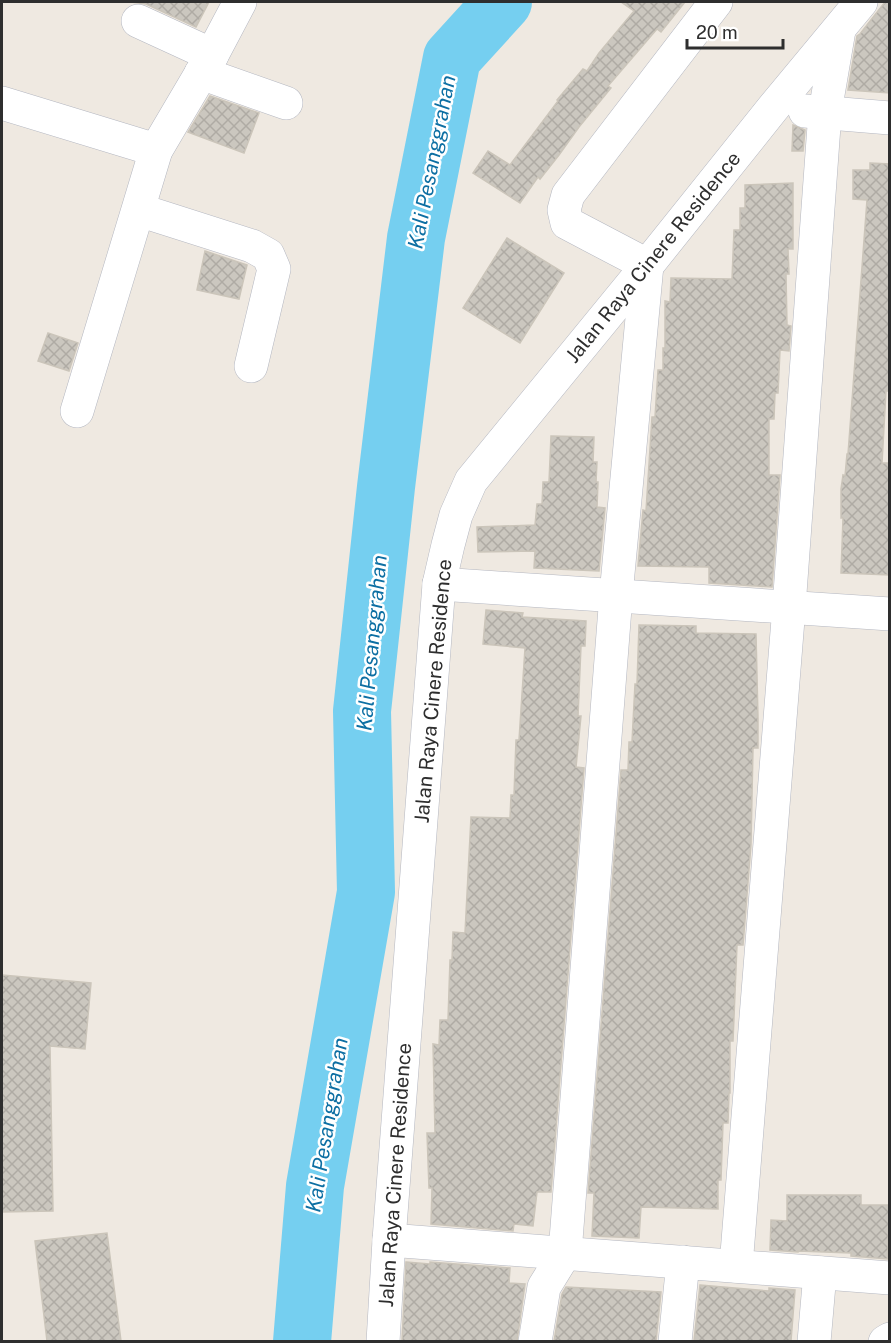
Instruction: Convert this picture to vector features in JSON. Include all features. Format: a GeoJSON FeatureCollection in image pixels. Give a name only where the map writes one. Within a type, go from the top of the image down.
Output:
{"type":"FeatureCollection","features":[{"type":"Feature","properties":{"kind":"street"},"geometry":{"type":"LineString","coordinates":[[76,411],[156,150],[207,64],[240,2]]}},
{"type":"Feature","properties":{"kind":"street"},"geometry":{"type":"LineString","coordinates":[[536,1341],[544,1287],[565,1253],[616,595],[647,265],[567,223],[564,210],[568,195],[716,2]]}},
{"type":"Feature","properties":{"kind":"street","name":"Jalan Raya Cinere Residence"},"geometry":{"type":"LineString","coordinates":[[383,1341],[439,584],[456,515],[471,481],[861,2]]}},
{"type":"Feature","properties":{"kind":"street"},"geometry":{"type":"LineString","coordinates":[[138,21],[207,64],[286,103]]}},
{"type":"Feature","properties":{"kind":"street"},"geometry":{"type":"LineString","coordinates":[[736,1266],[789,607],[825,112],[840,28]]}},
{"type":"Feature","properties":{"kind":"street"},"geometry":{"type":"LineString","coordinates":[[2,103],[156,150]]}},
{"type":"Feature","properties":{"kind":"street"},"geometry":{"type":"LineString","coordinates":[[773,108],[890,118]]}},
{"type":"Feature","properties":{"kind":"street"},"geometry":{"type":"LineString","coordinates":[[139,210],[252,246],[268,255],[274,270],[251,366]]}},
{"type":"Feature","properties":{"kind":"street"},"geometry":{"type":"LineString","coordinates":[[439,584],[890,614]]}},
{"type":"Feature","properties":{"kind":"street"},"geometry":{"type":"LineString","coordinates":[[389,1240],[890,1278]]}},
{"type":"Feature","properties":{"kind":"street"},"geometry":{"type":"LineString","coordinates":[[675,1341],[683,1262]]}},
{"type":"Feature","properties":{"kind":"street"},"geometry":{"type":"LineString","coordinates":[[814,1341],[820,1273]]}},
{"type":"Feature","properties":{"kind":"street"},"geometry":{"type":"LineString","coordinates":[[885,1341],[890,1339]]}},
{"type":"Feature","properties":{"kind":"building"},"geometry":{"type":"Polygon","coordinates":[[[131,2],[209,2],[196,27],[146,4],[131,2]]]}},
{"type":"Feature","properties":{"kind":"building"},"geometry":{"type":"Polygon","coordinates":[[[621,2],[685,2],[661,32],[657,29],[608,86],[611,88],[540,179],[538,177],[520,203],[473,173],[488,151],[510,165],[557,100],[583,69],[587,71],[634,11],[621,2]]]}},
{"type":"Feature","properties":{"kind":"building"},"geometry":{"type":"Polygon","coordinates":[[[885,2],[890,2],[890,93],[848,90],[857,36],[885,2]]]}},
{"type":"Feature","properties":{"kind":"building"},"geometry":{"type":"Polygon","coordinates":[[[210,96],[259,113],[244,153],[188,132],[210,96]]]}},
{"type":"Feature","properties":{"kind":"building"},"geometry":{"type":"Polygon","coordinates":[[[793,125],[805,130],[803,151],[792,151],[793,125]]]}},
{"type":"Feature","properties":{"kind":"building"},"geometry":{"type":"Polygon","coordinates":[[[870,163],[890,164],[890,391],[886,391],[882,463],[890,463],[890,575],[841,573],[843,518],[841,518],[841,489],[848,454],[867,200],[853,199],[853,170],[870,170],[870,163]]]}},
{"type":"Feature","properties":{"kind":"building"},"geometry":{"type":"Polygon","coordinates":[[[793,183],[793,249],[788,249],[789,274],[786,274],[787,325],[791,326],[789,351],[780,350],[774,419],[769,419],[769,475],[780,475],[772,587],[709,583],[709,567],[638,566],[643,510],[646,511],[652,417],[655,417],[658,370],[663,370],[665,301],[670,302],[671,278],[732,279],[734,230],[740,230],[740,208],[745,208],[745,185],[793,183]]]}},
{"type":"Feature","properties":{"kind":"building"},"geometry":{"type":"Polygon","coordinates":[[[507,238],[564,273],[520,343],[463,308],[507,238]]]}},
{"type":"Feature","properties":{"kind":"building"},"geometry":{"type":"Polygon","coordinates":[[[205,251],[247,265],[239,299],[197,290],[205,251]]]}},
{"type":"Feature","properties":{"kind":"building"},"geometry":{"type":"Polygon","coordinates":[[[48,333],[78,343],[69,371],[38,361],[48,333]]]}},
{"type":"Feature","properties":{"kind":"building"},"geometry":{"type":"Polygon","coordinates":[[[551,436],[594,437],[593,462],[597,462],[596,482],[598,482],[597,507],[605,508],[599,571],[534,568],[535,551],[478,552],[477,527],[535,525],[537,504],[542,504],[543,482],[549,482],[551,436]]]}},
{"type":"Feature","properties":{"kind":"building"},"geometry":{"type":"Polygon","coordinates":[[[486,610],[523,613],[522,617],[586,621],[585,646],[581,646],[578,716],[581,716],[576,767],[584,768],[551,1192],[537,1192],[533,1226],[514,1224],[513,1231],[431,1224],[432,1188],[429,1188],[427,1133],[435,1133],[433,1044],[439,1045],[440,1020],[448,1020],[453,932],[465,933],[471,817],[510,818],[511,795],[514,795],[516,740],[519,740],[525,648],[483,644],[486,610]]]}},
{"type":"Feature","properties":{"kind":"building"},"geometry":{"type":"Polygon","coordinates":[[[639,625],[696,626],[696,633],[756,634],[758,748],[753,748],[751,844],[743,945],[737,945],[733,1041],[730,1041],[728,1123],[723,1123],[718,1209],[641,1207],[639,1238],[592,1236],[594,1193],[588,1193],[621,770],[628,770],[629,742],[632,742],[639,625]]]}},
{"type":"Feature","properties":{"kind":"building"},"geometry":{"type":"Polygon","coordinates":[[[2,975],[91,983],[85,1049],[50,1046],[53,1211],[2,1212],[2,975]]]}},
{"type":"Feature","properties":{"kind":"building"},"geometry":{"type":"Polygon","coordinates":[[[787,1195],[861,1195],[861,1205],[889,1205],[888,1259],[851,1256],[851,1253],[770,1250],[771,1220],[787,1221],[787,1195]]]}},
{"type":"Feature","properties":{"kind":"building"},"geometry":{"type":"Polygon","coordinates":[[[107,1233],[121,1341],[47,1341],[35,1241],[107,1233]]]}},
{"type":"Feature","properties":{"kind":"building"},"geometry":{"type":"Polygon","coordinates":[[[406,1262],[510,1268],[509,1283],[525,1284],[517,1341],[402,1341],[406,1262]]]}},
{"type":"Feature","properties":{"kind":"building"},"geometry":{"type":"Polygon","coordinates":[[[700,1285],[769,1291],[769,1288],[795,1290],[791,1341],[694,1341],[700,1285]]]}},
{"type":"Feature","properties":{"kind":"building"},"geometry":{"type":"Polygon","coordinates":[[[566,1287],[661,1292],[656,1341],[554,1341],[562,1294],[566,1287]]]}},
{"type":"Feature","properties":{"kind":"waterway","name":"Kali Pesanggrahan"},"geometry":{"type":"LineString","coordinates":[[302,1342],[315,1186],[366,892],[362,711],[416,238],[452,58],[503,2]]}}]}
